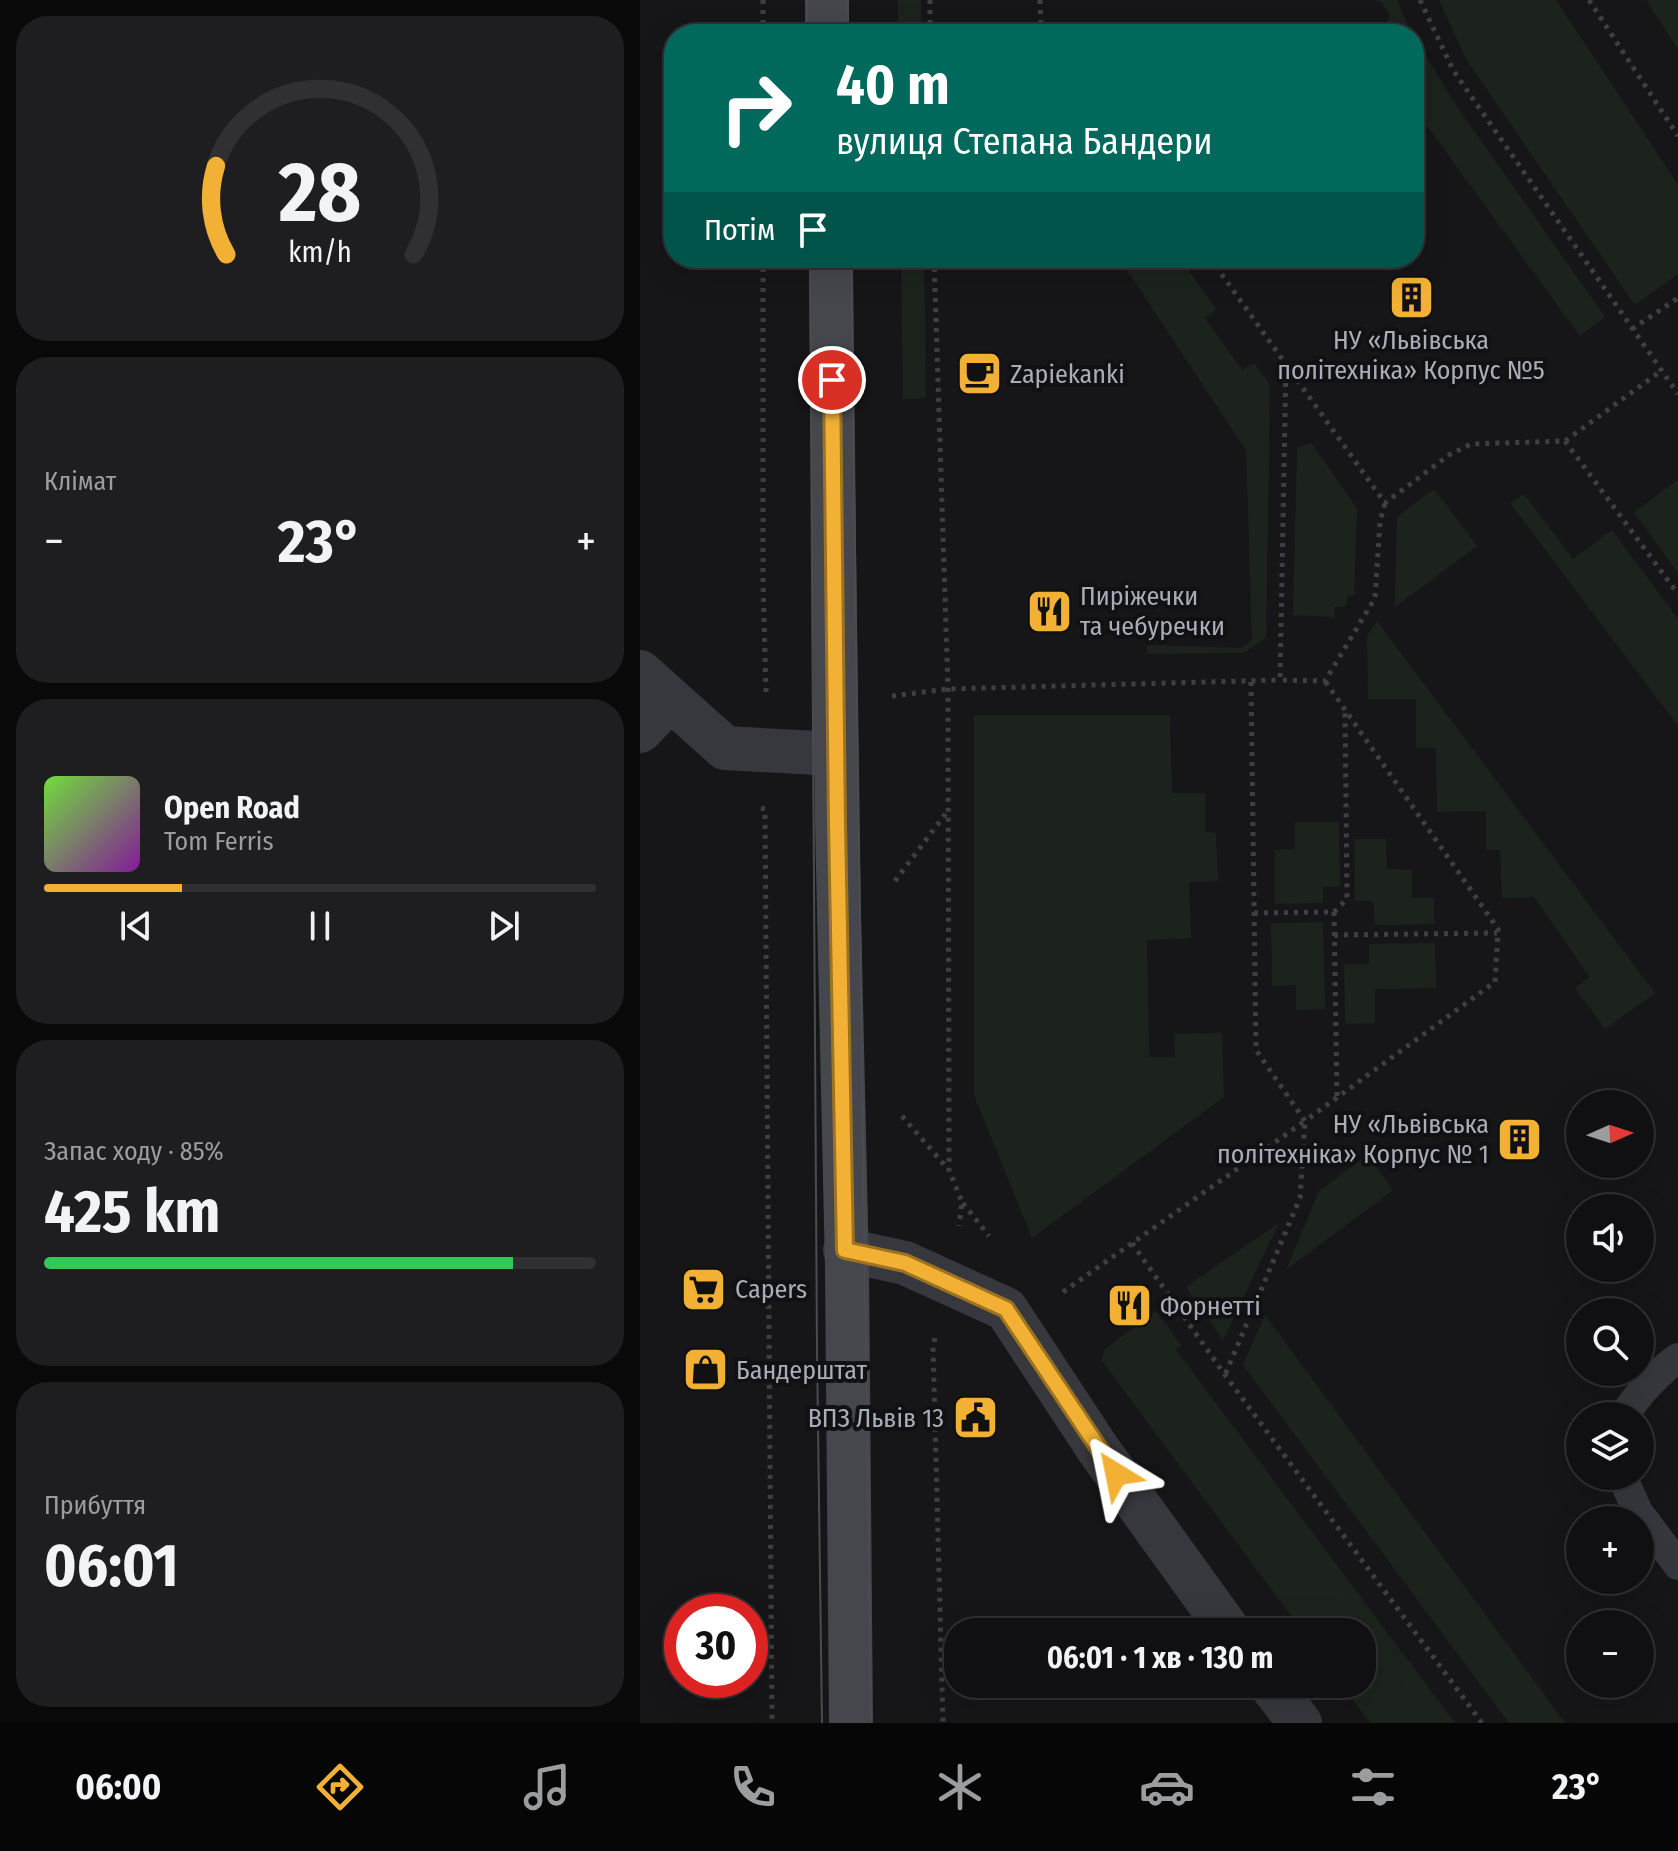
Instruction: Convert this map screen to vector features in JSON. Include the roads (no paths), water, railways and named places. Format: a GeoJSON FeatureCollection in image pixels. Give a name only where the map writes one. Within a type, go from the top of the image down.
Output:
{"type":"FeatureCollection","features":[{"type":"Feature","properties":{"kind":"main road"},"geometry":{"type":"LineString","coordinates":[[827,0],[827,24]]}},
{"type":"Feature","properties":{"kind":"main road"},"geometry":{"type":"LineString","coordinates":[[831,268],[851,1723]]}},
{"type":"Feature","properties":{"kind":"street"},"geometry":{"type":"LineString","coordinates":[[640,731],[655,686],[725,748],[836,754]]}},
{"type":"Feature","properties":{"kind":"street"},"geometry":{"type":"LineString","coordinates":[[845,1250],[905,1263],[1006,1309],[1098,1449],[1220,1618]]}},
{"type":"Feature","properties":{"kind":"street"},"geometry":{"type":"LineString","coordinates":[[1281,1698],[1300,1723]]}},
{"type":"Feature","properties":{"kind":"lane"},"geometry":{"type":"LineString","coordinates":[[1633,1402],[1658,1372],[1678,1358]]}},
{"type":"Feature","properties":{"kind":"lane"},"geometry":{"type":"LineString","coordinates":[[1628,1490],[1638,1512],[1678,1565]]}},
{"type":"Feature","properties":{"kind":"tram line"},"geometry":{"type":"LineString","coordinates":[[807,0],[807,24]]}},
{"type":"Feature","properties":{"kind":"tram line"},"geometry":{"type":"LineString","coordinates":[[848,0],[848,24]]}},
{"type":"Feature","properties":{"kind":"tram line"},"geometry":{"type":"LineString","coordinates":[[810,268],[822,1723]]}},
{"type":"Feature","properties":{"kind":"tram line"},"geometry":{"type":"LineString","coordinates":[[851,268],[871,1723]]}},
{"type":"Feature","properties":{"kind":"place","name":"НУ «Львівська політехніка» Корпус №5"},"geometry":{"type":"Point","coordinates":[1411,297]}},
{"type":"Feature","properties":{"kind":"place","name":"Zapiekanki"},"geometry":{"type":"Point","coordinates":[979,374]}},
{"type":"Feature","properties":{"kind":"place","name":"Пиріжечки та чебуречки"},"geometry":{"type":"Point","coordinates":[1049,611]}},
{"type":"Feature","properties":{"kind":"place","name":"НУ «Львівська політехніка» Корпус № 1"},"geometry":{"type":"Point","coordinates":[1520,1139]}},
{"type":"Feature","properties":{"kind":"place","name":"Capers"},"geometry":{"type":"Point","coordinates":[704,1289]}},
{"type":"Feature","properties":{"kind":"place","name":"Форнетті"},"geometry":{"type":"Point","coordinates":[1129,1306]}},
{"type":"Feature","properties":{"kind":"place","name":"Бандерштат"},"geometry":{"type":"Point","coordinates":[705,1370]}},
{"type":"Feature","properties":{"kind":"place","name":"ВПЗ Львів 13"},"geometry":{"type":"Point","coordinates":[975,1418]}}]}
